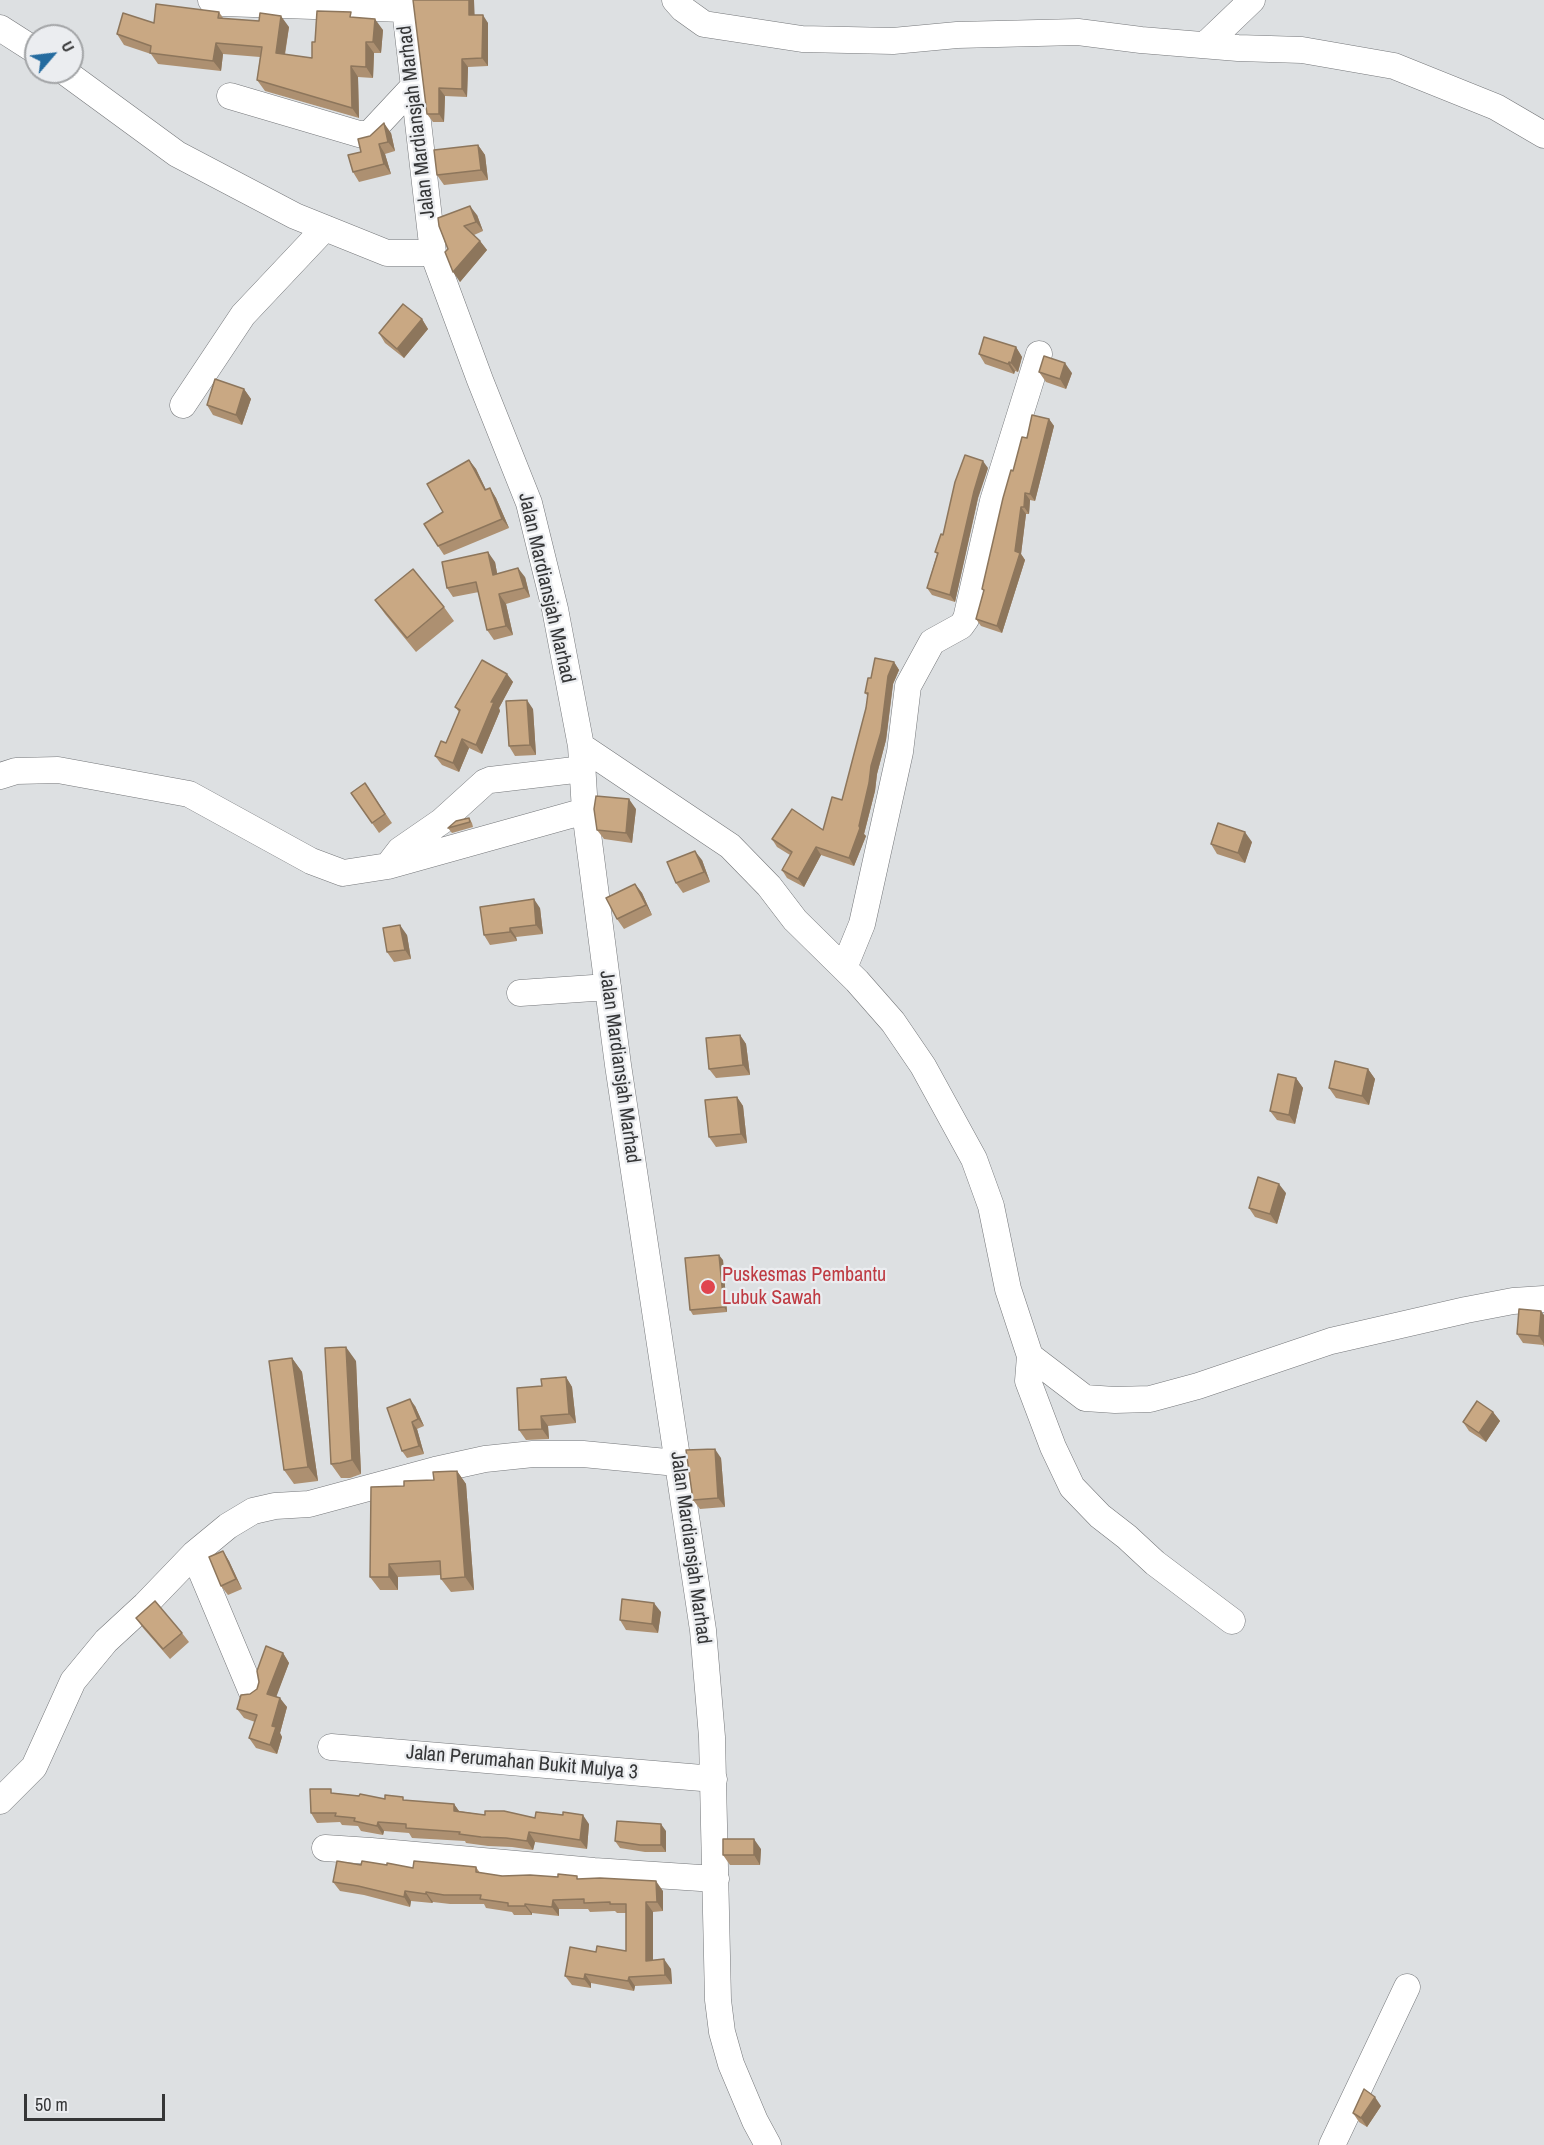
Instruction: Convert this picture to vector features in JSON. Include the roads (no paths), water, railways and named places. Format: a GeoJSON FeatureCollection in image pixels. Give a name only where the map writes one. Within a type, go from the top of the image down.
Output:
{"type":"FeatureCollection","features":[{"type":"Feature","properties":{"kind":"street"},"geometry":{"type":"LineString","coordinates":[[211,0],[224,3],[404,5]]}},
{"type":"Feature","properties":{"kind":"street"},"geometry":{"type":"LineString","coordinates":[[675,0],[683,9],[704,24],[802,39],[893,41],[957,35],[1078,32],[1205,45],[1302,50],[1394,66],[1496,107],[1544,135]]}},
{"type":"Feature","properties":{"kind":"street"},"geometry":{"type":"LineString","coordinates":[[1205,45],[1252,0]]}},
{"type":"Feature","properties":{"kind":"street","name":"Jalan Mardiansjah Marhad"},"geometry":{"type":"LineString","coordinates":[[404,5],[433,253],[529,503],[555,609],[582,757],[585,811],[631,1157],[703,1630],[714,1779],[718,2000],[722,2032],[731,2064],[755,2121],[768,2145]]}},
{"type":"Feature","properties":{"kind":"street"},"geometry":{"type":"LineString","coordinates":[[0,28],[24,43]]}},
{"type":"Feature","properties":{"kind":"street"},"geometry":{"type":"LineString","coordinates":[[81,84],[177,154],[295,216],[387,254],[433,253]]}},
{"type":"Feature","properties":{"kind":"street"},"geometry":{"type":"LineString","coordinates":[[230,96],[359,134],[366,134],[371,132],[412,87]]}},
{"type":"Feature","properties":{"kind":"street"},"geometry":{"type":"LineString","coordinates":[[183,405],[243,315],[325,228]]}},
{"type":"Feature","properties":{"kind":"street"},"geometry":{"type":"LineString","coordinates":[[844,968],[862,924],[900,752],[908,686],[932,642],[961,626],[966,620],[993,501],[1039,354]]}},
{"type":"Feature","properties":{"kind":"street"},"geometry":{"type":"LineString","coordinates":[[388,866],[400,850],[442,821],[485,782],[582,757],[648,789],[730,846],[769,886],[795,920],[844,968],[893,1022],[923,1066],[974,1159],[991,1206],[1008,1289],[1030,1356],[1028,1381],[1053,1447],[1072,1487],[1100,1516],[1155,1563],[1232,1621]]}},
{"type":"Feature","properties":{"kind":"street"},"geometry":{"type":"LineString","coordinates":[[0,776],[16,771],[58,770],[189,794],[311,861],[343,873],[388,866],[585,811]]}},
{"type":"Feature","properties":{"kind":"street"},"geometry":{"type":"LineString","coordinates":[[520,993],[608,987]]}},
{"type":"Feature","properties":{"kind":"street"},"geometry":{"type":"LineString","coordinates":[[1030,1356],[1085,1398],[1149,1399],[1198,1386],[1331,1341],[1485,1306],[1544,1299]]}},
{"type":"Feature","properties":{"kind":"street"},"geometry":{"type":"LineString","coordinates":[[0,1801],[34,1767],[73,1681],[106,1641],[145,1605],[194,1554],[253,1511],[275,1506],[309,1504],[485,1459],[533,1454],[583,1454],[677,1463]]}},
{"type":"Feature","properties":{"kind":"street"},"geometry":{"type":"LineString","coordinates":[[194,1554],[251,1690]]}},
{"type":"Feature","properties":{"kind":"street","name":"Jalan Perumahan Bukit Mulya 3"},"geometry":{"type":"LineString","coordinates":[[331,1747],[714,1779]]}},
{"type":"Feature","properties":{"kind":"street"},"geometry":{"type":"LineString","coordinates":[[325,1848],[716,1879]]}},
{"type":"Feature","properties":{"kind":"street"},"geometry":{"type":"LineString","coordinates":[[1332,2145],[1407,1987]]}},
{"type":"Feature","properties":{"kind":"place","name":"Puskesmas Pembantu Lubuk Sawah"},"geometry":{"type":"Point","coordinates":[708,1287]}}]}
